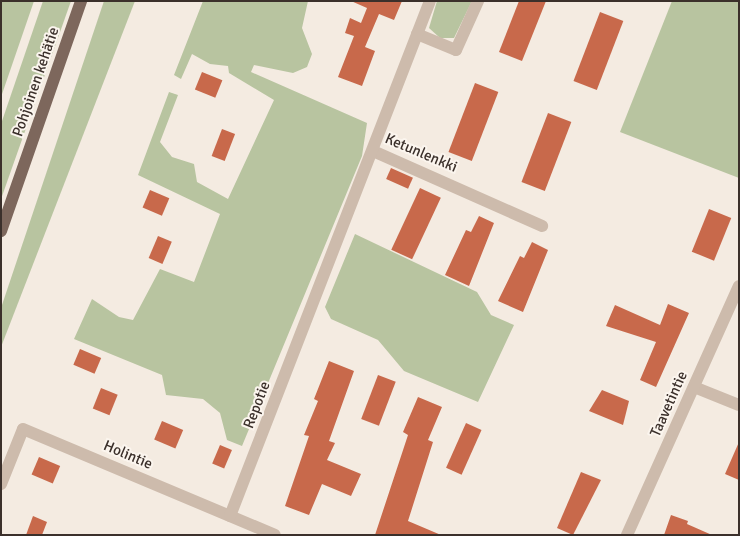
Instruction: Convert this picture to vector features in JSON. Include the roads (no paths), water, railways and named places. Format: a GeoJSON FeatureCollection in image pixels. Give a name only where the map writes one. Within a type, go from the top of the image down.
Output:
{"type":"FeatureCollection","features":[{"type":"Feature","properties":{"kind":"main road","name":"Pohjoinen kehätie"},"geometry":{"type":"LineString","coordinates":[[1,231],[81,1]]}},
{"type":"Feature","properties":{"kind":"street","name":"Ketunlenkki"},"geometry":{"type":"LineString","coordinates":[[430,1],[373,150],[542,226]]}},
{"type":"Feature","properties":{"kind":"street"},"geometry":{"type":"LineString","coordinates":[[417,34],[456,50],[478,1]]}},
{"type":"Feature","properties":{"kind":"street","name":"Repotie"},"geometry":{"type":"LineString","coordinates":[[230,516],[373,150]]}},
{"type":"Feature","properties":{"kind":"street","name":"Taavetintie"},"geometry":{"type":"LineString","coordinates":[[627,535],[739,286]]}},
{"type":"Feature","properties":{"kind":"street"},"geometry":{"type":"LineString","coordinates":[[694,387],[739,404]]}},
{"type":"Feature","properties":{"kind":"street","name":"Holintie"},"geometry":{"type":"LineString","coordinates":[[1,484],[23,429],[276,535]]}}]}
